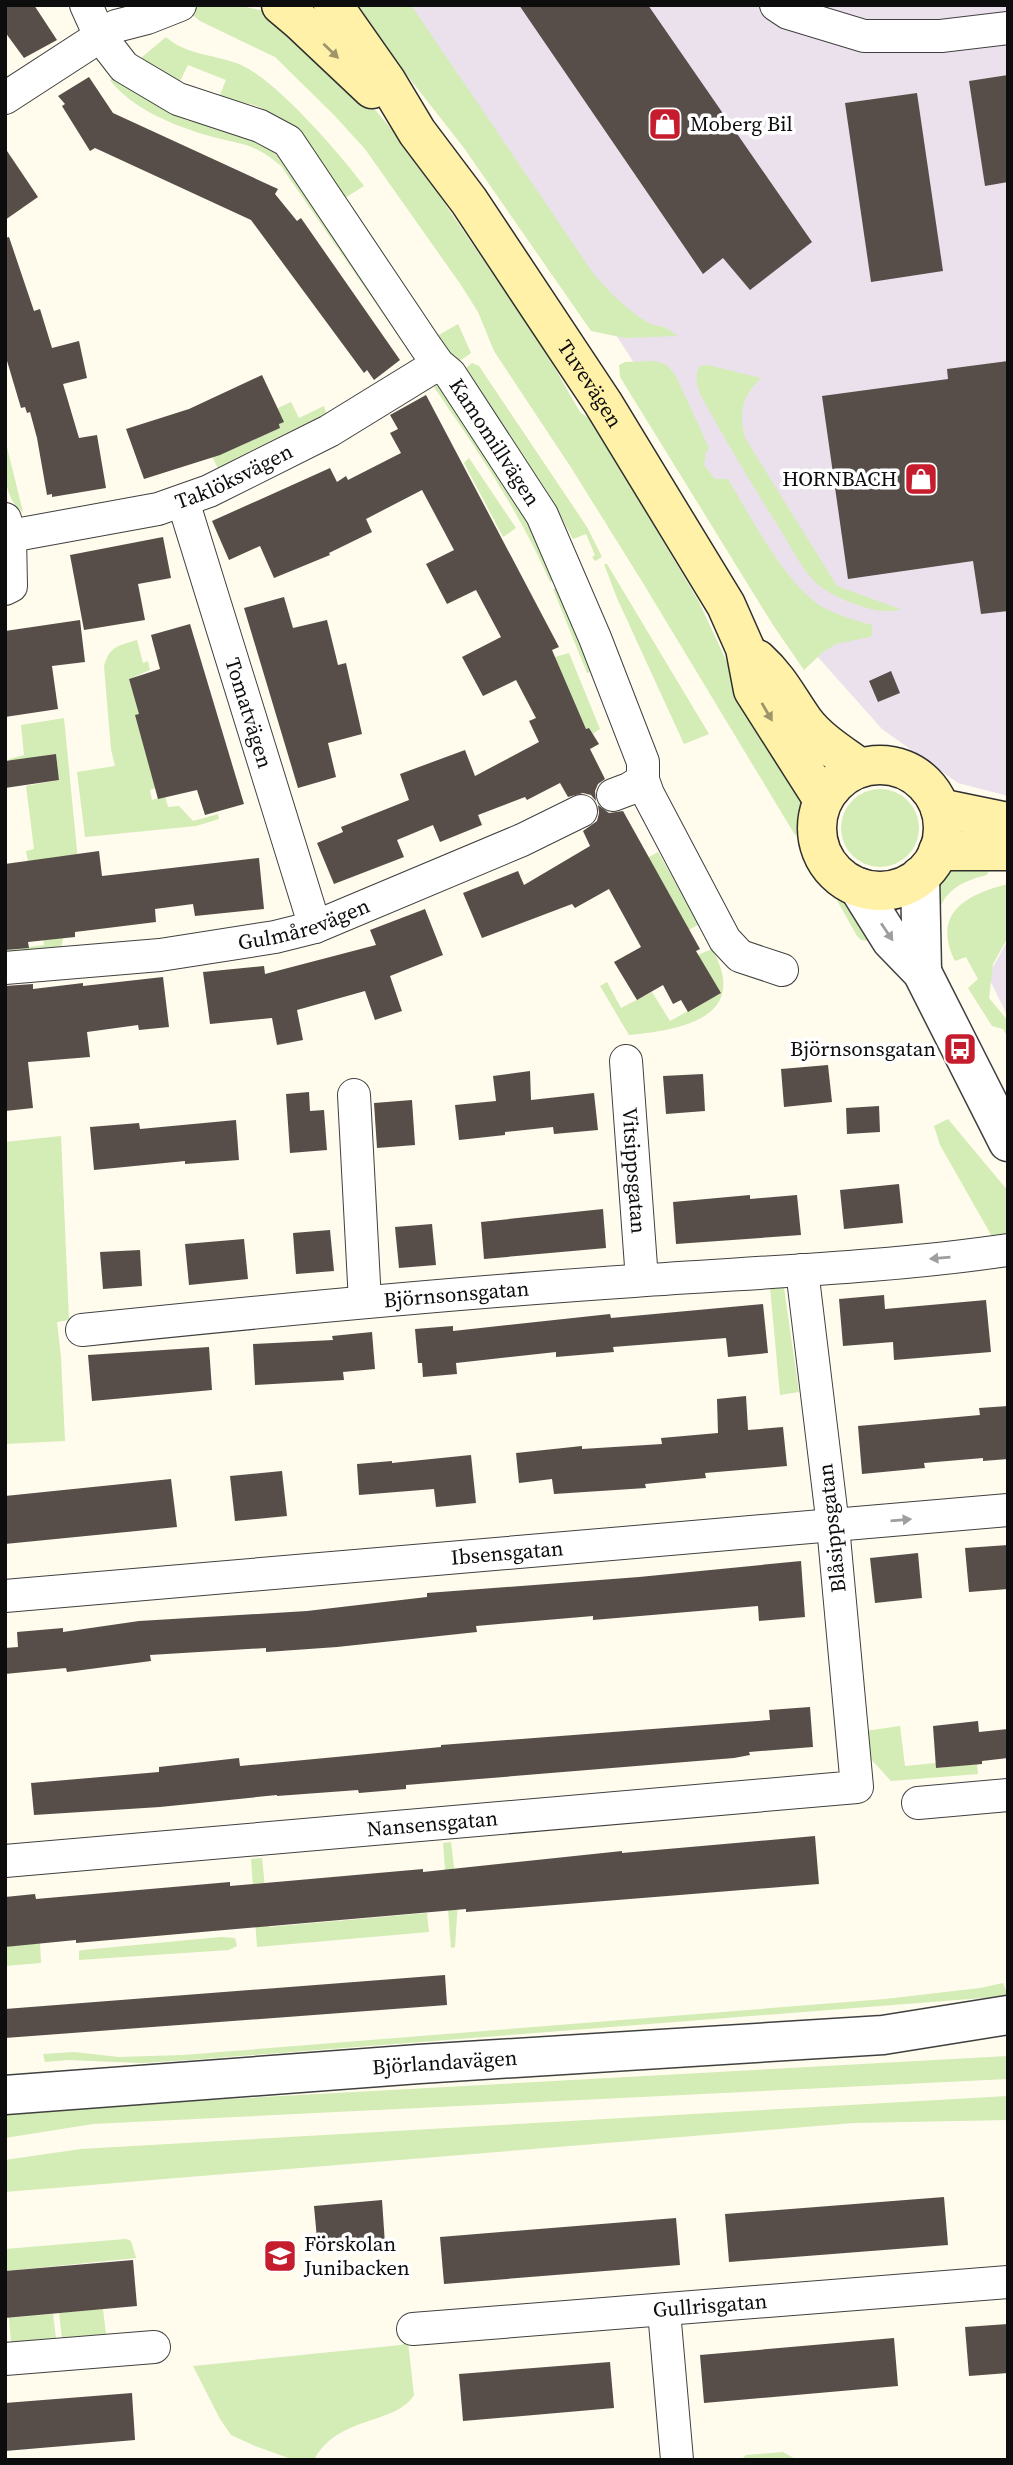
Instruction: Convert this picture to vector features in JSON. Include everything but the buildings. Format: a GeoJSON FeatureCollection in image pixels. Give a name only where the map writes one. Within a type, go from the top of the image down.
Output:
{"type":"FeatureCollection","features":[{"type":"Feature","properties":{"kind":"main road","name":"Tuvevägen"},"geometry":{"type":"LineString","coordinates":[[281,5],[417,132]]}},
{"type":"Feature","properties":{"kind":"main road","name":"Tuvevägen"},"geometry":{"type":"LineString","coordinates":[[333,5],[387,82],[417,132],[469,201],[603,403],[726,605],[745,648],[753,690],[823,800]]}},
{"type":"Feature","properties":{"kind":"main road","name":"Tuvevägen"},"geometry":{"type":"LineString","coordinates":[[745,648],[776,676],[806,724],[828,745],[860,768]]}},
{"type":"Feature","properties":{"kind":"main road"},"geometry":{"type":"LineString","coordinates":[[887,765],[904,769],[926,785],[940,808],[943,830],[929,864],[904,886],[886,891],[858,887],[838,875],[821,851],[816,829],[823,800],[832,786],[845,775],[860,768],[887,765]]}},
{"type":"Feature","properties":{"kind":"main road"},"geometry":{"type":"LineString","coordinates":[[940,808],[1008,822]]}},
{"type":"Feature","properties":{"kind":"main road"},"geometry":{"type":"LineString","coordinates":[[929,864],[1008,851]]}},
{"type":"Feature","properties":{"kind":"street","name":"Kamomillvägen"},"geometry":{"type":"LineString","coordinates":[[86,5],[117,22],[124,67],[146,82],[178,99],[260,126],[288,141],[438,364],[450,374],[541,515],[595,638],[643,762],[643,780],[658,814],[725,940],[740,956],[782,970]]}},
{"type":"Feature","properties":{"kind":"street"},"geometry":{"type":"LineString","coordinates":[[5,98],[117,22],[147,18],[180,5]]}},
{"type":"Feature","properties":{"kind":"street"},"geometry":{"type":"LineString","coordinates":[[776,5],[788,13],[863,36],[941,36],[1008,28]]}},
{"type":"Feature","properties":{"kind":"street","name":"Taklöksvägen"},"geometry":{"type":"LineString","coordinates":[[7,527],[158,509],[209,491],[329,431],[438,364]]}},
{"type":"Feature","properties":{"kind":"street","name":"Tomatvägen"},"geometry":{"type":"LineString","coordinates":[[183,500],[315,927]]}},
{"type":"Feature","properties":{"kind":"street"},"geometry":{"type":"LineString","coordinates":[[7,527],[8,588]]}},
{"type":"Feature","properties":{"kind":"street"},"geometry":{"type":"LineString","coordinates":[[613,794],[629,789],[643,780]]}},
{"type":"Feature","properties":{"kind":"street","name":"Gulmårevägen"},"geometry":{"type":"LineString","coordinates":[[5,968],[160,955],[275,937],[315,927],[522,840],[581,811]]}},
{"type":"Feature","properties":{"kind":"street"},"geometry":{"type":"LineString","coordinates":[[922,972],[929,864]]}},
{"type":"Feature","properties":{"kind":"street"},"geometry":{"type":"LineString","coordinates":[[858,887],[891,940],[922,972],[1008,1142]]}},
{"type":"Feature","properties":{"kind":"street","name":"Vitsippsgatan"},"geometry":{"type":"LineString","coordinates":[[626,1061],[642,1280]]}},
{"type":"Feature","properties":{"kind":"street","name":"Björnsonsgatan"},"geometry":{"type":"LineString","coordinates":[[354,1095],[365,1302]]}},
{"type":"Feature","properties":{"kind":"street","name":"Björnsonsgatan"},"geometry":{"type":"LineString","coordinates":[[82,1330],[365,1302],[802,1270],[1008,1250]]}},
{"type":"Feature","properties":{"kind":"street","name":"Blåsippsgatan"},"geometry":{"type":"LineString","coordinates":[[802,1270],[833,1526],[858,1787]]}},
{"type":"Feature","properties":{"kind":"street","name":"Ibsensgatan"},"geometry":{"type":"LineString","coordinates":[[5,1596],[1008,1510]]}},
{"type":"Feature","properties":{"kind":"street","name":"Nansensgatan"},"geometry":{"type":"LineString","coordinates":[[5,1861],[858,1787]]}},
{"type":"Feature","properties":{"kind":"street"},"geometry":{"type":"LineString","coordinates":[[918,1804],[1008,1795]]}},
{"type":"Feature","properties":{"kind":"street","name":"Björlandavägen"},"geometry":{"type":"LineString","coordinates":[[5,2095],[419,2064],[883,2035],[1008,2015]]}},
{"type":"Feature","properties":{"kind":"street","name":"Björlandavägen"},"geometry":{"type":"LineString","coordinates":[[883,2035],[1008,2041]]}},
{"type":"Feature","properties":{"kind":"street","name":"Gullrisgatan"},"geometry":{"type":"LineString","coordinates":[[413,2329],[1008,2282]]}},
{"type":"Feature","properties":{"kind":"street"},"geometry":{"type":"LineString","coordinates":[[664,2311],[677,2460]]}},
{"type":"Feature","properties":{"kind":"street"},"geometry":{"type":"LineString","coordinates":[[5,2359],[153,2347]]}},
{"type":"Feature","properties":{"kind":"shaded area"},"geometry":{"type":"Polygon","coordinates":[[[398,5],[1008,5],[1008,796],[958,783],[882,729],[792,628],[629,355],[398,5]]]}},
{"type":"Feature","properties":{"kind":"shaded area"},"geometry":{"type":"Polygon","coordinates":[[[1008,940],[1008,1017],[988,976],[1008,940]]]}},
{"type":"Feature","properties":{"kind":"green space"},"geometry":{"type":"Polygon","coordinates":[[[200,5],[237,5],[260,10],[281,19],[348,77],[407,148],[545,351],[580,412],[591,420],[699,602],[740,690],[803,797],[807,829],[795,835],[643,583],[494,351],[478,312],[365,149],[275,57],[200,21],[185,9],[200,5]]]}},
{"type":"Feature","properties":{"kind":"green space"},"geometry":{"type":"Polygon","coordinates":[[[352,5],[411,5],[593,273],[632,312],[677,336],[625,338],[591,331],[464,148],[352,5]]]}},
{"type":"Feature","properties":{"kind":"green space"},"geometry":{"type":"Polygon","coordinates":[[[166,37],[183,48],[231,61],[255,73],[307,120],[364,186],[340,201],[329,188],[335,181],[312,147],[283,130],[283,120],[256,106],[242,103],[226,105],[218,100],[226,80],[188,65],[176,89],[135,63],[166,37]]]}},
{"type":"Feature","properties":{"kind":"green space"},"geometry":{"type":"Polygon","coordinates":[[[115,76],[152,102],[186,120],[245,135],[270,149],[282,160],[329,224],[414,352],[414,359],[281,166],[248,146],[199,133],[143,109],[110,80],[115,76]]]}},
{"type":"Feature","properties":{"kind":"green space"},"geometry":{"type":"Polygon","coordinates":[[[458,324],[471,353],[455,364],[434,338],[458,324]]]}},
{"type":"Feature","properties":{"kind":"green space"},"geometry":{"type":"Polygon","coordinates":[[[655,361],[667,365],[676,376],[709,448],[704,465],[715,479],[728,479],[784,569],[797,585],[826,609],[872,625],[870,637],[836,644],[804,670],[773,625],[620,377],[619,365],[625,362],[655,361]]]}},
{"type":"Feature","properties":{"kind":"green space"},"geometry":{"type":"Polygon","coordinates":[[[472,363],[479,366],[587,527],[602,557],[595,561],[592,557],[595,555],[586,534],[573,539],[547,491],[465,369],[472,363]]]}},
{"type":"Feature","properties":{"kind":"green space"},"geometry":{"type":"Polygon","coordinates":[[[708,365],[761,378],[749,392],[743,406],[745,438],[837,586],[900,609],[881,611],[856,605],[823,589],[806,571],[700,394],[697,373],[700,366],[708,365]]]}},
{"type":"Feature","properties":{"kind":"green space"},"geometry":{"type":"Polygon","coordinates":[[[437,383],[529,516],[557,579],[550,582],[511,506],[434,387],[437,383]]]}},
{"type":"Feature","properties":{"kind":"green space"},"geometry":{"type":"Polygon","coordinates":[[[291,402],[299,418],[324,406],[327,416],[218,469],[210,451],[232,449],[280,428],[278,408],[291,402]]]}},
{"type":"Feature","properties":{"kind":"green space"},"geometry":{"type":"Polygon","coordinates":[[[5,439],[23,512],[16,506],[8,489],[5,439]]]}},
{"type":"Feature","properties":{"kind":"green space"},"geometry":{"type":"Polygon","coordinates":[[[469,458],[516,528],[503,537],[464,463],[469,458]]]}},
{"type":"Feature","properties":{"kind":"green space"},"geometry":{"type":"Polygon","coordinates":[[[604,564],[607,564],[709,734],[684,744],[604,564]]]}},
{"type":"Feature","properties":{"kind":"green space"},"geometry":{"type":"Polygon","coordinates":[[[560,587],[594,671],[587,673],[553,589],[560,587]]]}},
{"type":"Feature","properties":{"kind":"green space"},"geometry":{"type":"Polygon","coordinates":[[[137,640],[143,663],[148,661],[150,670],[129,679],[133,691],[147,687],[138,725],[158,787],[150,790],[152,800],[165,796],[168,807],[179,806],[193,821],[218,814],[219,819],[196,826],[85,837],[77,772],[115,766],[111,749],[104,666],[109,654],[116,648],[137,640]]]}},
{"type":"Feature","properties":{"kind":"green space"},"geometry":{"type":"Polygon","coordinates":[[[569,653],[600,729],[592,734],[589,728],[586,729],[555,657],[569,653]]]}},
{"type":"Feature","properties":{"kind":"green space"},"geometry":{"type":"Polygon","coordinates":[[[64,718],[78,861],[61,949],[5,953],[5,950],[44,945],[34,865],[28,861],[26,851],[34,849],[26,786],[59,780],[56,754],[41,756],[10,772],[9,759],[24,755],[21,725],[64,718]]]}},
{"type":"Feature","properties":{"kind":"green space"},"geometry":{"type":"Polygon","coordinates":[[[880,789],[895,792],[907,801],[916,813],[919,828],[916,843],[907,855],[895,864],[880,867],[865,864],[853,855],[844,843],[841,828],[844,813],[853,801],[865,792],[880,789]]]}},
{"type":"Feature","properties":{"kind":"green space"},"geometry":{"type":"Polygon","coordinates":[[[658,852],[699,924],[689,930],[647,858],[658,852]]]}},
{"type":"Feature","properties":{"kind":"green space"},"geometry":{"type":"Polygon","coordinates":[[[989,868],[987,875],[965,882],[948,895],[940,908],[935,909],[936,883],[942,877],[960,869],[989,868]]]}},
{"type":"Feature","properties":{"kind":"green space"},"geometry":{"type":"Polygon","coordinates":[[[1008,884],[1008,937],[993,964],[989,998],[1008,1021],[1008,1038],[1003,1029],[992,1026],[968,988],[978,979],[966,957],[955,961],[947,930],[950,918],[967,900],[1008,884]]]}},
{"type":"Feature","properties":{"kind":"green space"},"geometry":{"type":"Polygon","coordinates":[[[834,885],[848,897],[870,941],[861,940],[857,936],[829,886],[834,885]]]}},
{"type":"Feature","properties":{"kind":"green space"},"geometry":{"type":"Polygon","coordinates":[[[712,949],[722,972],[723,990],[717,1005],[705,1016],[689,1024],[629,1035],[600,986],[607,982],[621,1008],[652,992],[670,1021],[720,993],[698,955],[712,949]]]}},
{"type":"Feature","properties":{"kind":"green space"},"geometry":{"type":"Polygon","coordinates":[[[948,1119],[1008,1191],[1008,1237],[994,1240],[940,1145],[934,1126],[948,1119]]]}},
{"type":"Feature","properties":{"kind":"green space"},"geometry":{"type":"Polygon","coordinates":[[[61,1136],[69,1320],[57,1322],[65,1441],[5,1444],[5,1142],[61,1136]]]}},
{"type":"Feature","properties":{"kind":"green space"},"geometry":{"type":"Polygon","coordinates":[[[770,1287],[784,1288],[799,1392],[780,1395],[770,1287]]]}},
{"type":"Feature","properties":{"kind":"green space"},"geometry":{"type":"Polygon","coordinates":[[[900,1726],[905,1766],[936,1763],[937,1768],[977,1764],[978,1774],[891,1781],[869,1757],[865,1731],[900,1726]]]}},
{"type":"Feature","properties":{"kind":"green space"},"geometry":{"type":"Polygon","coordinates":[[[451,1842],[458,1901],[455,1947],[451,1948],[443,1843],[451,1842]]]}},
{"type":"Feature","properties":{"kind":"green space"},"geometry":{"type":"Polygon","coordinates":[[[262,1858],[269,1927],[427,1913],[429,1932],[257,1947],[251,1859],[262,1858]]]}},
{"type":"Feature","properties":{"kind":"green space"},"geometry":{"type":"Polygon","coordinates":[[[235,1938],[237,1946],[229,1950],[79,1960],[79,1951],[83,1950],[235,1938]]]}},
{"type":"Feature","properties":{"kind":"green space"},"geometry":{"type":"Polygon","coordinates":[[[40,1943],[41,1963],[5,1966],[5,1947],[40,1943]]]}},
{"type":"Feature","properties":{"kind":"green space"},"geometry":{"type":"Polygon","coordinates":[[[1003,1983],[1008,1996],[190,2060],[142,2063],[68,2060],[45,2062],[43,2054],[74,2052],[119,2057],[183,2055],[885,1999],[1003,1983]]]}},
{"type":"Feature","properties":{"kind":"green space"},"geometry":{"type":"Polygon","coordinates":[[[1008,2056],[1008,2079],[93,2124],[5,2138],[5,2114],[102,2106],[1008,2056]]]}},
{"type":"Feature","properties":{"kind":"green space"},"geometry":{"type":"Polygon","coordinates":[[[1008,2096],[1008,2120],[854,2123],[5,2192],[5,2160],[81,2149],[1008,2096]]]}},
{"type":"Feature","properties":{"kind":"green space"},"geometry":{"type":"Polygon","coordinates":[[[126,2239],[131,2241],[136,2258],[6,2271],[5,2249],[126,2239]]]}},
{"type":"Feature","properties":{"kind":"green space"},"geometry":{"type":"Polygon","coordinates":[[[103,2309],[106,2334],[62,2338],[59,2313],[103,2309]]]}},
{"type":"Feature","properties":{"kind":"green space"},"geometry":{"type":"Polygon","coordinates":[[[53,2314],[56,2338],[11,2342],[9,2318],[53,2314]]]}},
{"type":"Feature","properties":{"kind":"green space"},"geometry":{"type":"Polygon","coordinates":[[[408,2342],[414,2395],[406,2405],[337,2435],[324,2446],[314,2460],[294,2460],[231,2435],[193,2366],[401,2345],[408,2342]]]}},
{"type":"Feature","properties":{"kind":"green space"},"geometry":{"type":"Polygon","coordinates":[[[783,2452],[797,2460],[741,2460],[746,2455],[783,2452]]]}},
{"type":"Feature","properties":{"kind":"place","name":"Moberg Bil"},"geometry":{"type":"Point","coordinates":[665,124]}},
{"type":"Feature","properties":{"kind":"place","name":"HORNBACH"},"geometry":{"type":"Point","coordinates":[921,479]}},
{"type":"Feature","properties":{"kind":"place","name":"Björnsonsgatan"},"geometry":{"type":"Point","coordinates":[960,1049]}},
{"type":"Feature","properties":{"kind":"place","name":"Förskolan Junibacken"},"geometry":{"type":"Point","coordinates":[280,2256]}}]}
